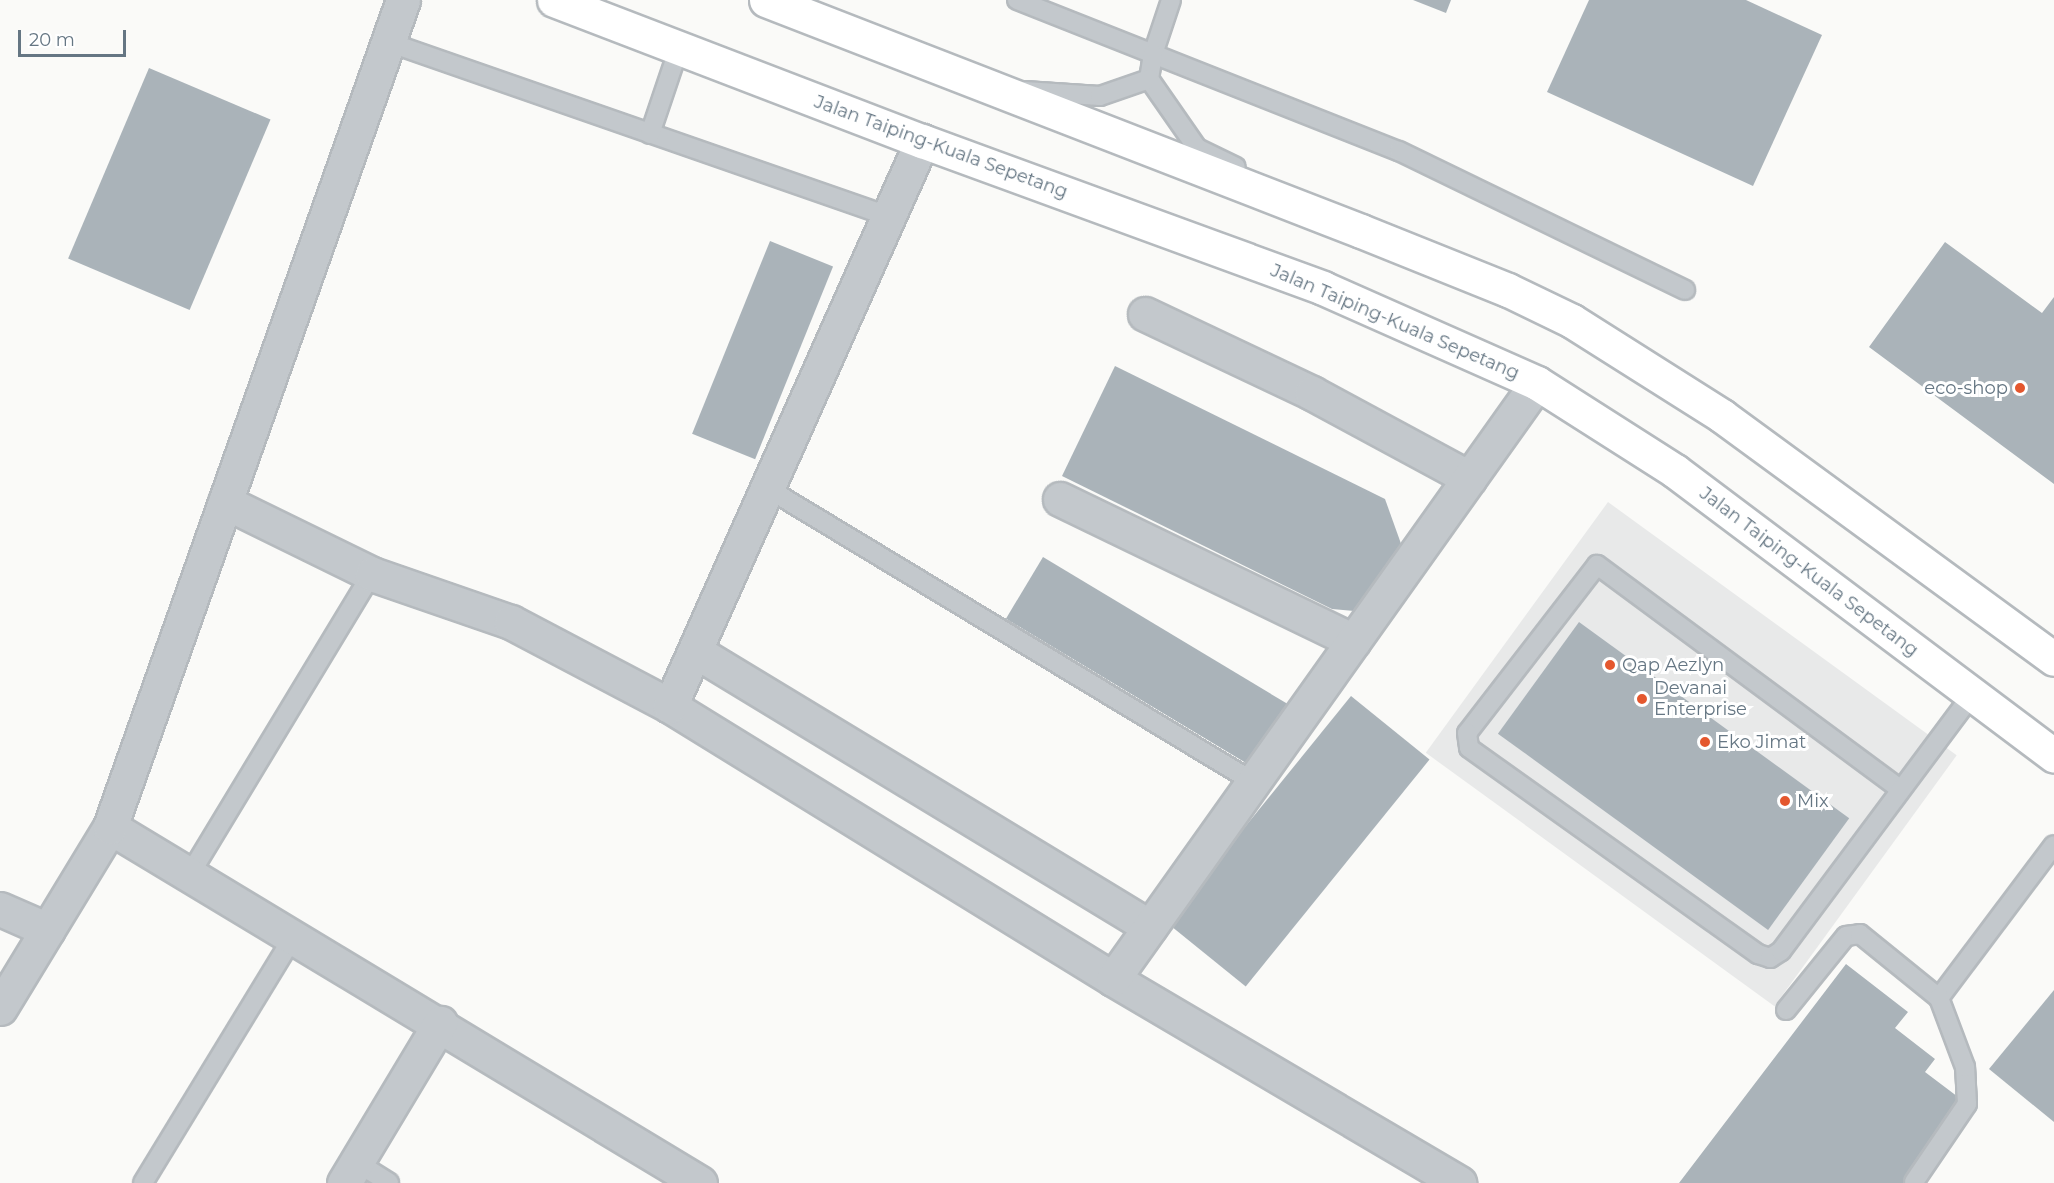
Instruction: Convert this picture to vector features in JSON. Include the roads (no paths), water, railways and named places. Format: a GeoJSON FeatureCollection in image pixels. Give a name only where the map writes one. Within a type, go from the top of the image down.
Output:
{"type":"FeatureCollection","features":[{"type":"Feature","properties":{"kind":"main road","name":"Jalan Taiping-Kuala Sepetang"},"geometry":{"type":"LineString","coordinates":[[554,0],[922,141],[1323,288],[1537,383],[1675,471],[2054,756]]}},
{"type":"Feature","properties":{"kind":"main road"},"geometry":{"type":"LineString","coordinates":[[766,0],[1361,231],[1508,290],[1572,321],[1722,416],[2054,659]]}},
{"type":"Feature","properties":{"kind":"street"},"geometry":{"type":"LineString","coordinates":[[0,1008],[110,827],[403,0]]}},
{"type":"Feature","properties":{"kind":"street"},"geometry":{"type":"LineString","coordinates":[[670,706],[922,141]]}},
{"type":"Feature","properties":{"kind":"street"},"geometry":{"type":"LineString","coordinates":[[1145,314],[1312,393],[1469,478]]}},
{"type":"Feature","properties":{"kind":"street"},"geometry":{"type":"LineString","coordinates":[[1113,979],[1255,783],[1537,383]]}},
{"type":"Feature","properties":{"kind":"street"},"geometry":{"type":"LineString","coordinates":[[1060,499],[1354,641]]}},
{"type":"Feature","properties":{"kind":"street"},"geometry":{"type":"LineString","coordinates":[[225,502],[372,574],[511,622],[670,706],[1113,979],[1459,1183]]}},
{"type":"Feature","properties":{"kind":"street"},"geometry":{"type":"LineString","coordinates":[[695,651],[1150,927]]}},
{"type":"Feature","properties":{"kind":"street"},"geometry":{"type":"LineString","coordinates":[[110,827],[440,1023],[700,1183]]}},
{"type":"Feature","properties":{"kind":"street"},"geometry":{"type":"LineString","coordinates":[[0,909],[48,930]]}},
{"type":"Feature","properties":{"kind":"street"},"geometry":{"type":"LineString","coordinates":[[350,1173],[440,1023]]}},
{"type":"Feature","properties":{"kind":"lane"},"geometry":{"type":"LineString","coordinates":[[1017,0],[1399,151],[1685,290]]}},
{"type":"Feature","properties":{"kind":"lane"},"geometry":{"type":"LineString","coordinates":[[1171,0],[1153,54],[1149,79],[1197,148],[1361,231]]}},
{"type":"Feature","properties":{"kind":"lane"},"geometry":{"type":"LineString","coordinates":[[388,42],[888,216]]}},
{"type":"Feature","properties":{"kind":"lane"},"geometry":{"type":"LineString","coordinates":[[650,134],[679,48]]}},
{"type":"Feature","properties":{"kind":"lane"},"geometry":{"type":"LineString","coordinates":[[996,89],[1100,96],[1149,79]]}},
{"type":"Feature","properties":{"kind":"lane"},"geometry":{"type":"LineString","coordinates":[[767,488],[1255,783]]}},
{"type":"Feature","properties":{"kind":"lane"},"geometry":{"type":"LineString","coordinates":[[1900,789],[1597,565],[1467,733],[1469,748],[1758,954],[1770,958],[1781,951],[1972,695]]}},
{"type":"Feature","properties":{"kind":"lane"},"geometry":{"type":"LineString","coordinates":[[190,874],[372,574]]}},
{"type":"Feature","properties":{"kind":"lane"},"geometry":{"type":"LineString","coordinates":[[1939,998],[2054,844]]}},
{"type":"Feature","properties":{"kind":"lane"},"geometry":{"type":"LineString","coordinates":[[1786,1010],[1846,936],[1860,934],[1939,998],[1965,1067],[1967,1104],[1914,1182]]}},
{"type":"Feature","properties":{"kind":"lane"},"geometry":{"type":"LineString","coordinates":[[143,1183],[294,936]]}},
{"type":"Feature","properties":{"kind":"lane"},"geometry":{"type":"LineString","coordinates":[[350,1173],[389,1183]]}},
{"type":"Feature","properties":{"kind":"place","name":"eco-shop"},"geometry":{"type":"Point","coordinates":[2020,388]}},
{"type":"Feature","properties":{"kind":"place","name":"Qap Aezlyn"},"geometry":{"type":"Point","coordinates":[1610,665]}},
{"type":"Feature","properties":{"kind":"place","name":"Devanai Enterprise"},"geometry":{"type":"Point","coordinates":[1642,699]}},
{"type":"Feature","properties":{"kind":"place","name":"Eko Jimat"},"geometry":{"type":"Point","coordinates":[1705,742]}},
{"type":"Feature","properties":{"kind":"place","name":"Mix"},"geometry":{"type":"Point","coordinates":[1785,801]}}]}
